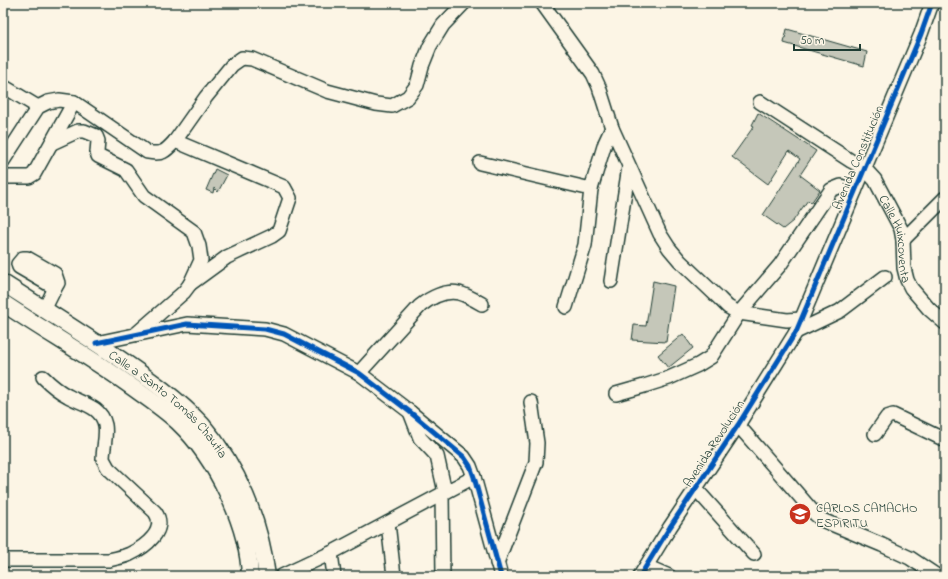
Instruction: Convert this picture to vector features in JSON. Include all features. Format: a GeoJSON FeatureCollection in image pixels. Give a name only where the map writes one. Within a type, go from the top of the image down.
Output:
{"type":"FeatureCollection","features":[{"type":"Feature","properties":{"kind":"main road","name":"Calle a Santo Tomás Chautla"},"geometry":{"type":"LineString","coordinates":[[3,283],[96,343],[168,393],[187,410],[214,441],[236,475],[250,508],[259,537],[267,576]]}},
{"type":"Feature","properties":{"kind":"main road","name":"Calle a Santo Tomás Chautla"},"geometry":{"type":"LineString","coordinates":[[3,303],[87,356],[156,404],[168,413],[187,432],[214,470],[233,504],[245,544],[250,576]]}},
{"type":"Feature","properties":{"kind":"street"},"geometry":{"type":"LineString","coordinates":[[3,161],[38,107],[48,102],[59,100],[74,102],[147,152],[154,154],[166,151],[232,65],[242,58],[252,59],[327,91],[376,104],[392,106],[408,97],[417,85],[422,66],[430,46],[443,25],[464,3]]}},
{"type":"Feature","properties":{"kind":"street"},"geometry":{"type":"LineString","coordinates":[[542,3],[593,74],[612,128],[629,167],[660,234],[669,248],[680,261],[728,307],[739,313],[787,320],[801,319]]}},
{"type":"Feature","properties":{"kind":"street","name":"Avenida Constitución"},"geometry":{"type":"LineString","coordinates":[[801,319],[921,34],[932,3]]}},
{"type":"Feature","properties":{"kind":"street"},"geometry":{"type":"LineString","coordinates":[[3,86],[38,107]]}},
{"type":"Feature","properties":{"kind":"street"},"geometry":{"type":"LineString","coordinates":[[3,177],[29,177],[34,174],[74,102]]}},
{"type":"Feature","properties":{"kind":"street"},"geometry":{"type":"LineString","coordinates":[[760,102],[864,168]]}},
{"type":"Feature","properties":{"kind":"street"},"geometry":{"type":"LineString","coordinates":[[566,307],[585,245],[591,189],[605,143],[612,128]]}},
{"type":"Feature","properties":{"kind":"street"},"geometry":{"type":"LineString","coordinates":[[52,143],[78,131],[84,131],[96,136],[98,140],[98,156],[126,170],[144,196],[194,232],[199,246],[201,260],[190,284],[184,292],[134,335]]}},
{"type":"Feature","properties":{"kind":"street"},"geometry":{"type":"LineString","coordinates":[[175,141],[284,187],[290,198],[278,231],[272,236],[227,257],[190,284]]}},
{"type":"Feature","properties":{"kind":"street"},"geometry":{"type":"LineString","coordinates":[[480,163],[591,189]]}},
{"type":"Feature","properties":{"kind":"street"},"geometry":{"type":"LineString","coordinates":[[611,281],[629,167]]}},
{"type":"Feature","properties":{"kind":"street","name":"Calle Huixcoventa"},"geometry":{"type":"LineString","coordinates":[[864,168],[875,180],[901,229],[903,240],[903,258],[907,280],[918,297],[945,323]]}},
{"type":"Feature","properties":{"kind":"street"},"geometry":{"type":"LineString","coordinates":[[616,394],[668,378],[711,358],[739,313],[780,265],[831,190],[841,186],[855,191]]}},
{"type":"Feature","properties":{"kind":"street"},"geometry":{"type":"LineString","coordinates":[[903,240],[945,198]]}},
{"type":"Feature","properties":{"kind":"street"},"geometry":{"type":"LineString","coordinates":[[796,332],[840,311],[885,277]]}},
{"type":"Feature","properties":{"kind":"street"},"geometry":{"type":"LineString","coordinates":[[44,310],[55,288]]}},
{"type":"Feature","properties":{"kind":"street"},"geometry":{"type":"LineString","coordinates":[[359,373],[420,306],[430,299],[448,292],[458,293],[482,304]]}},
{"type":"Feature","properties":{"kind":"street","name":"Avenida Revolución"},"geometry":{"type":"LineString","coordinates":[[643,571],[738,425],[796,332],[801,319]]}},
{"type":"Feature","properties":{"kind":"street"},"geometry":{"type":"LineString","coordinates":[[96,343],[187,324],[265,329],[284,334],[359,373],[410,412],[464,457],[470,466],[474,477],[501,576]]}},
{"type":"Feature","properties":{"kind":"street"},"geometry":{"type":"LineString","coordinates":[[3,560],[109,560],[130,554],[147,542],[158,531],[160,522],[159,518],[148,504],[108,468],[105,463],[103,459],[105,426],[101,415],[97,410],[68,397],[52,386],[43,377]]}},
{"type":"Feature","properties":{"kind":"street"},"geometry":{"type":"LineString","coordinates":[[497,563],[536,462],[538,443],[531,402]]}},
{"type":"Feature","properties":{"kind":"street"},"geometry":{"type":"LineString","coordinates":[[410,412],[418,435],[439,460],[443,493],[443,576]]}},
{"type":"Feature","properties":{"kind":"street"},"geometry":{"type":"LineString","coordinates":[[875,434],[887,417],[893,415],[945,440]]}},
{"type":"Feature","properties":{"kind":"street"},"geometry":{"type":"LineString","coordinates":[[738,425],[815,514],[822,520],[910,558],[937,576]]}},
{"type":"Feature","properties":{"kind":"street"},"geometry":{"type":"LineString","coordinates":[[282,576],[331,553],[474,477]]}},
{"type":"Feature","properties":{"kind":"street"},"geometry":{"type":"LineString","coordinates":[[696,489],[754,554]]}},
{"type":"Feature","properties":{"kind":"street"},"geometry":{"type":"LineString","coordinates":[[388,523],[394,576]]}},
{"type":"Feature","properties":{"kind":"street"},"geometry":{"type":"LineString","coordinates":[[331,553],[334,576]]}},
{"type":"Feature","properties":{"kind":"street"},"geometry":{"type":"LineString","coordinates":[[643,571],[669,576]]}},
{"type":"Feature","properties":{"kind":"building"},"geometry":{"type":"Polygon","coordinates":[[[787,29],[867,52],[864,66],[784,43],[787,29]]]}},
{"type":"Feature","properties":{"kind":"building"},"geometry":{"type":"Polygon","coordinates":[[[758,113],[816,151],[800,175],[820,190],[811,203],[808,200],[793,221],[783,229],[763,215],[800,159],[789,151],[768,184],[732,157],[754,126],[752,125],[758,113]]]}},
{"type":"Feature","properties":{"kind":"building"},"geometry":{"type":"Polygon","coordinates":[[[215,169],[227,175],[218,192],[214,188],[213,193],[206,190],[215,169]]]}},
{"type":"Feature","properties":{"kind":"building"},"geometry":{"type":"Polygon","coordinates":[[[653,281],[674,286],[666,342],[632,340],[634,325],[646,326],[653,281]]]}},
{"type":"Feature","properties":{"kind":"building"},"geometry":{"type":"Polygon","coordinates":[[[683,334],[693,348],[668,368],[658,355],[683,334]]]}},
{"type":"Feature","properties":{"kind":"cycle path"},"geometry":{"type":"LineString","coordinates":[[640,576],[670,527],[738,425],[796,332],[921,34],[932,3]]}},
{"type":"Feature","properties":{"kind":"cycle path"},"geometry":{"type":"LineString","coordinates":[[96,343],[187,324],[265,329],[284,334],[359,373],[410,412],[464,457],[470,466],[474,477],[501,576]]}},
{"type":"Feature","properties":{"kind":"place","name":"CARLOS CAMACHO ESPIRITU"},"geometry":{"type":"Point","coordinates":[800,514]}}]}
